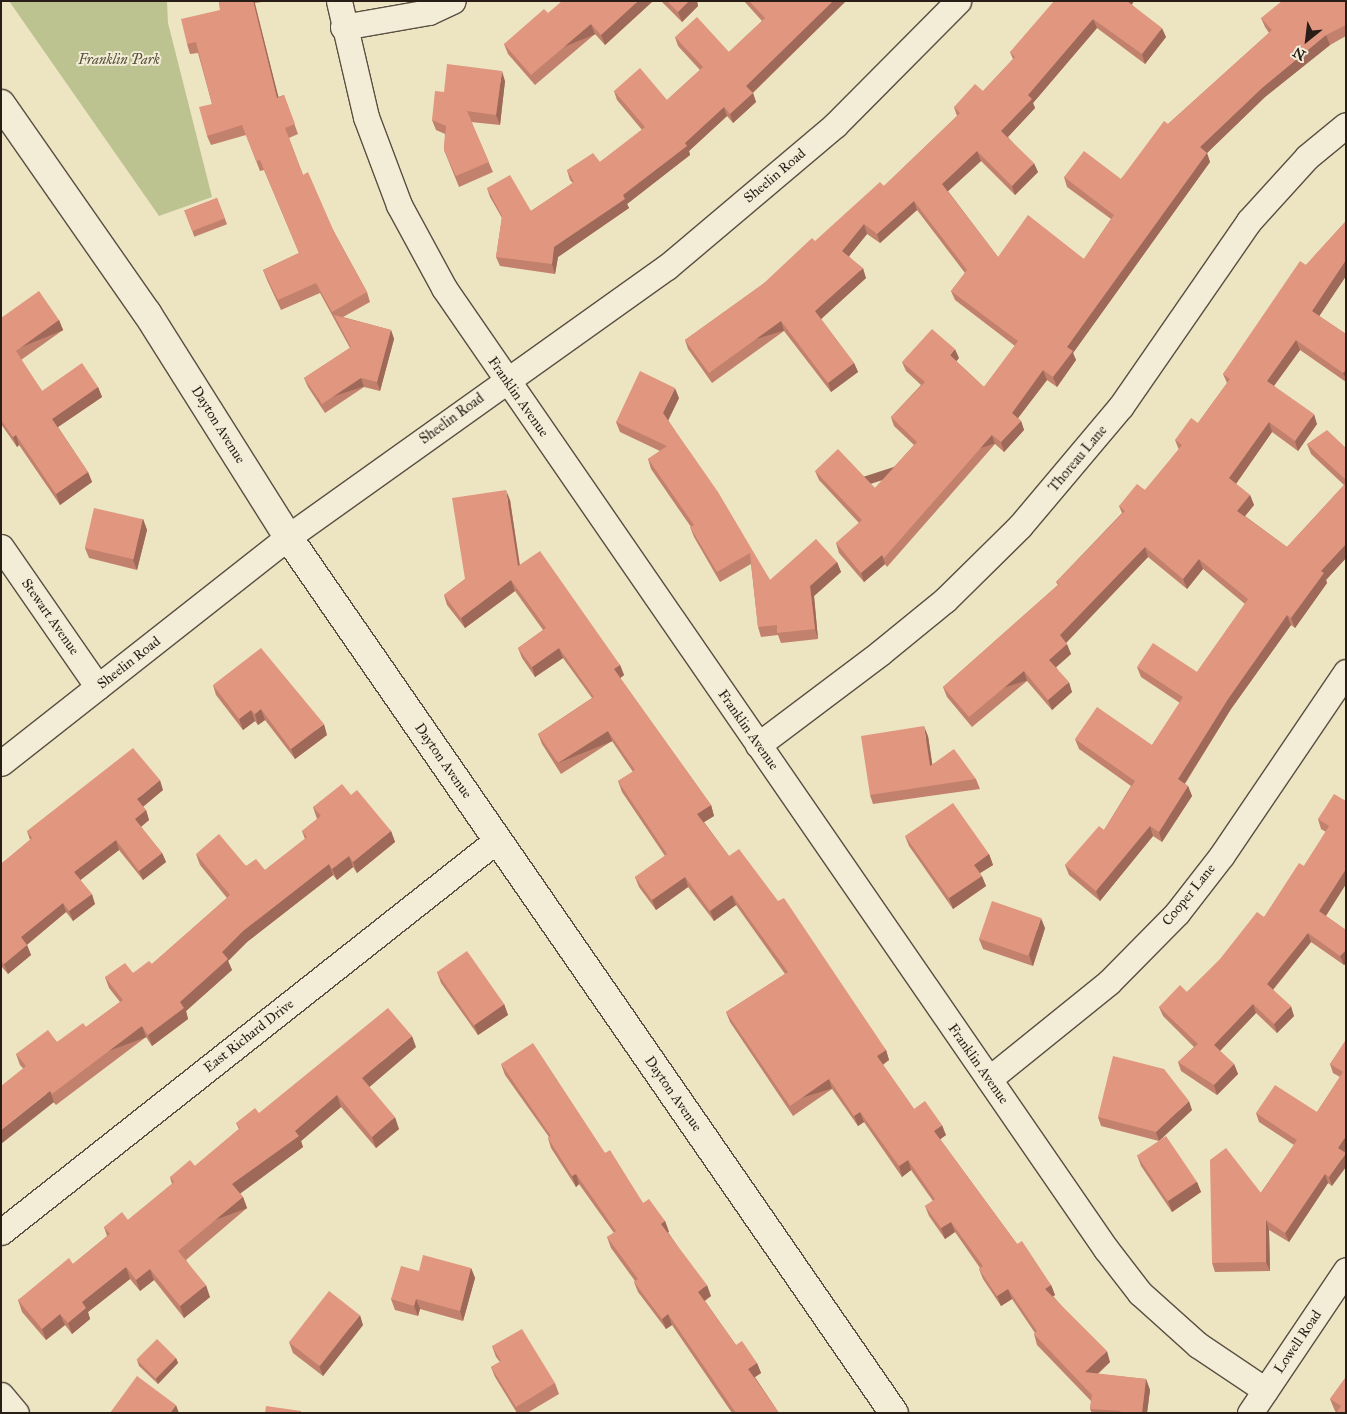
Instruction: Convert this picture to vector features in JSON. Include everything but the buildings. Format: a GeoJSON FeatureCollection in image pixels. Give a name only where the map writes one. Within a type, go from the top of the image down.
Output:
{"type":"FeatureCollection","features":[{"type":"Feature","properties":{"kind":"main road","name":"Dayton Avenue"},"geometry":{"type":"LineString","coordinates":[[1,104],[148,313],[288,537],[894,1413]]}},
{"type":"Feature","properties":{"kind":"street","name":"Franklin Avenue"},"geometry":{"type":"LineString","coordinates":[[339,1],[343,27],[366,117],[399,205],[444,288],[989,1079],[1140,1293],[1198,1346],[1265,1390]]}},
{"type":"Feature","properties":{"kind":"street"},"geometry":{"type":"LineString","coordinates":[[343,27],[429,12],[454,1]]}},
{"type":"Feature","properties":{"kind":"street","name":"Sheelin Road"},"geometry":{"type":"LineString","coordinates":[[1,764],[288,537],[667,267],[835,125],[958,1]]}},
{"type":"Feature","properties":{"kind":"street","name":"Thoreau Lane"},"geometry":{"type":"LineString","coordinates":[[758,745],[880,654],[938,606],[1020,526],[1121,406],[1249,221],[1307,157],[1346,125]]}},
{"type":"Feature","properties":{"kind":"street","name":"Stewart Avenue"},"geometry":{"type":"LineString","coordinates":[[1,548],[98,687]]}},
{"type":"Feature","properties":{"kind":"street","name":"Cooper Lane"},"geometry":{"type":"LineString","coordinates":[[989,1079],[1109,982],[1177,913],[1222,855],[1346,672]]}},
{"type":"Feature","properties":{"kind":"street","name":"East Richard Drive"},"geometry":{"type":"LineString","coordinates":[[1,1232],[497,840]]}},
{"type":"Feature","properties":{"kind":"street","name":"Lowell Road"},"geometry":{"type":"LineString","coordinates":[[1250,1413],[1346,1270]]}},
{"type":"Feature","properties":{"kind":"street"},"geometry":{"type":"LineString","coordinates":[[1,1395],[16,1413]]}},
{"type":"Feature","properties":{"kind":"green space","name":"Franklin Park"},"geometry":{"type":"Polygon","coordinates":[[[9,1],[167,1],[168,23],[212,197],[159,216],[9,1]]]}}]}
